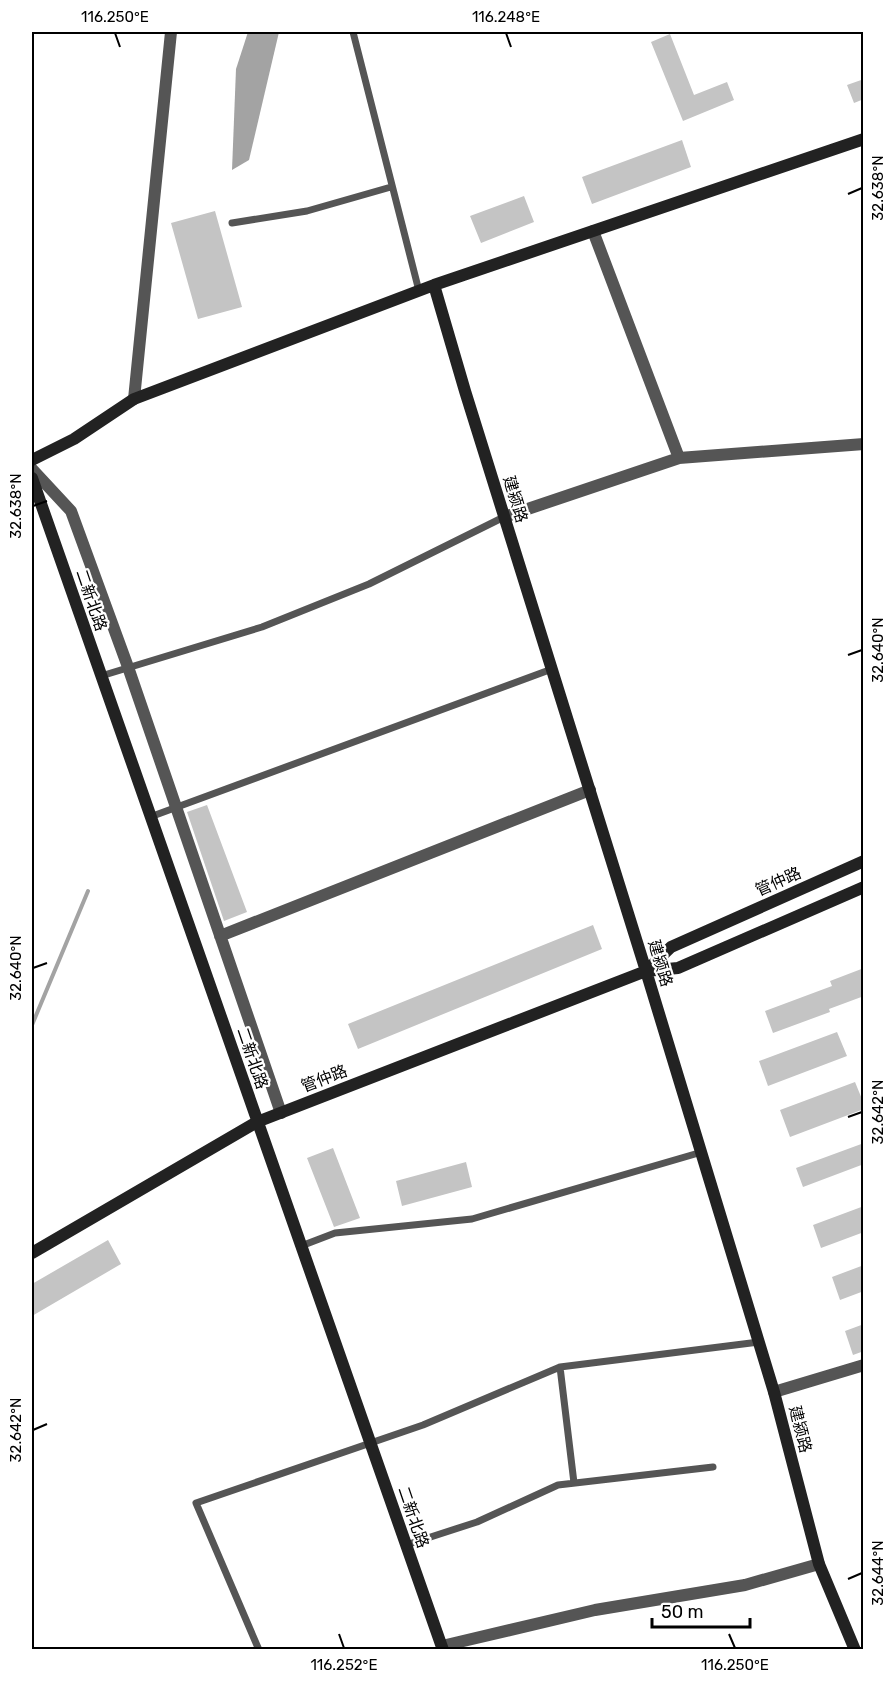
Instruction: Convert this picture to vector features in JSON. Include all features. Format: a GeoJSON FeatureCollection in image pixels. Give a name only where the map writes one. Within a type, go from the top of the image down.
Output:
{"type":"FeatureCollection","features":[{"type":"Feature","properties":{"kind":"street"},"geometry":{"type":"LineString","coordinates":[[134,399],[171,32]]}},
{"type":"Feature","properties":{"kind":"street"},"geometry":{"type":"LineString","coordinates":[[32,460],[74,439],[134,399],[434,285],[864,139]]}},
{"type":"Feature","properties":{"kind":"street"},"geometry":{"type":"LineString","coordinates":[[593,231],[679,458]]}},
{"type":"Feature","properties":{"kind":"street","name":"建颍路"},"geometry":{"type":"LineString","coordinates":[[434,285],[702,1152],[774,1392],[819,1564],[855,1650]]}},
{"type":"Feature","properties":{"kind":"street"},"geometry":{"type":"LineString","coordinates":[[504,516],[679,458],[864,444]]}},
{"type":"Feature","properties":{"kind":"street"},"geometry":{"type":"LineString","coordinates":[[32,469],[71,511],[128,667],[281,1113]]}},
{"type":"Feature","properties":{"kind":"street","name":"二新北路"},"geometry":{"type":"LineString","coordinates":[[32,478],[443,1648]]}},
{"type":"Feature","properties":{"kind":"street"},"geometry":{"type":"LineString","coordinates":[[220,936],[590,790]]}},
{"type":"Feature","properties":{"kind":"street","name":"管仲路"},"geometry":{"type":"LineString","coordinates":[[646,971],[671,946],[864,861]]}},
{"type":"Feature","properties":{"kind":"street","name":"管仲路"},"geometry":{"type":"LineString","coordinates":[[32,1253],[257,1122],[646,971],[678,968],[864,887]]}},
{"type":"Feature","properties":{"kind":"street"},"geometry":{"type":"LineString","coordinates":[[774,1392],[864,1365]]}},
{"type":"Feature","properties":{"kind":"street"},"geometry":{"type":"LineString","coordinates":[[443,1648],[595,1610],[745,1585],[819,1564]]}},
{"type":"Feature","properties":{"kind":"lane"},"geometry":{"type":"LineString","coordinates":[[353,32],[419,291]]}},
{"type":"Feature","properties":{"kind":"lane"},"geometry":{"type":"LineString","coordinates":[[232,223],[308,211],[391,187]]}},
{"type":"Feature","properties":{"kind":"lane"},"geometry":{"type":"LineString","coordinates":[[101,676],[262,627],[369,584],[504,516]]}},
{"type":"Feature","properties":{"kind":"lane"},"geometry":{"type":"LineString","coordinates":[[150,817],[552,669]]}},
{"type":"Feature","properties":{"kind":"lane"},"geometry":{"type":"LineString","coordinates":[[301,1246],[335,1233],[472,1219],[702,1152]]}},
{"type":"Feature","properties":{"kind":"lane"},"geometry":{"type":"LineString","coordinates":[[259,1650],[196,1503],[423,1425],[560,1367],[759,1342]]}},
{"type":"Feature","properties":{"kind":"lane"},"geometry":{"type":"LineString","coordinates":[[560,1367],[574,1483]]}},
{"type":"Feature","properties":{"kind":"lane"},"geometry":{"type":"LineString","coordinates":[[406,1545],[477,1522],[558,1485],[713,1467]]}},
{"type":"Feature","properties":{"kind":"shaded area"},"geometry":{"type":"Polygon","coordinates":[[[248,32],[279,32],[249,160],[232,170],[236,69],[248,32]]]}},
{"type":"Feature","properties":{"kind":"building"},"geometry":{"type":"Polygon","coordinates":[[[670,34],[694,95],[727,82],[734,100],[683,121],[651,42],[670,34]]]}},
{"type":"Feature","properties":{"kind":"building"},"geometry":{"type":"Polygon","coordinates":[[[864,79],[864,99],[854,103],[847,85],[864,79]]]}},
{"type":"Feature","properties":{"kind":"building"},"geometry":{"type":"Polygon","coordinates":[[[682,140],[691,167],[592,204],[582,177],[682,140]]]}},
{"type":"Feature","properties":{"kind":"building"},"geometry":{"type":"Polygon","coordinates":[[[524,196],[534,222],[481,243],[470,216],[524,196]]]}},
{"type":"Feature","properties":{"kind":"building"},"geometry":{"type":"Polygon","coordinates":[[[215,211],[242,307],[198,319],[171,223],[215,211]]]}},
{"type":"Feature","properties":{"kind":"building"},"geometry":{"type":"Polygon","coordinates":[[[207,805],[247,912],[224,921],[187,812],[207,805]]]}},
{"type":"Feature","properties":{"kind":"building"},"geometry":{"type":"Polygon","coordinates":[[[593,925],[602,949],[358,1049],[348,1024],[593,925]]]}},
{"type":"Feature","properties":{"kind":"building"},"geometry":{"type":"Polygon","coordinates":[[[864,968],[864,996],[829,1009],[830,1012],[773,1033],[765,1011],[832,986],[830,981],[864,968]]]}},
{"type":"Feature","properties":{"kind":"building"},"geometry":{"type":"Polygon","coordinates":[[[837,1032],[847,1056],[768,1086],[759,1061],[837,1032]]]}},
{"type":"Feature","properties":{"kind":"building"},"geometry":{"type":"Polygon","coordinates":[[[855,1082],[864,1109],[790,1137],[780,1110],[855,1082]]]}},
{"type":"Feature","properties":{"kind":"building"},"geometry":{"type":"Polygon","coordinates":[[[864,1143],[864,1164],[803,1187],[796,1168],[864,1143]]]}},
{"type":"Feature","properties":{"kind":"building"},"geometry":{"type":"Polygon","coordinates":[[[333,1148],[360,1218],[334,1227],[307,1158],[333,1148]]]}},
{"type":"Feature","properties":{"kind":"building"},"geometry":{"type":"Polygon","coordinates":[[[466,1162],[472,1187],[402,1206],[396,1181],[466,1162]]]}},
{"type":"Feature","properties":{"kind":"building"},"geometry":{"type":"Polygon","coordinates":[[[864,1206],[864,1232],[821,1248],[813,1225],[864,1206]]]}},
{"type":"Feature","properties":{"kind":"building"},"geometry":{"type":"Polygon","coordinates":[[[108,1240],[121,1264],[32,1316],[32,1284],[108,1240]]]}},
{"type":"Feature","properties":{"kind":"building"},"geometry":{"type":"Polygon","coordinates":[[[864,1265],[864,1291],[840,1300],[832,1277],[864,1265]]]}},
{"type":"Feature","properties":{"kind":"building"},"geometry":{"type":"Polygon","coordinates":[[[864,1324],[864,1351],[853,1355],[845,1331],[864,1324]]]}},
{"type":"Feature","properties":{"kind":"waterway"},"geometry":{"type":"LineString","coordinates":[[32,1025],[88,891]]}}]}
